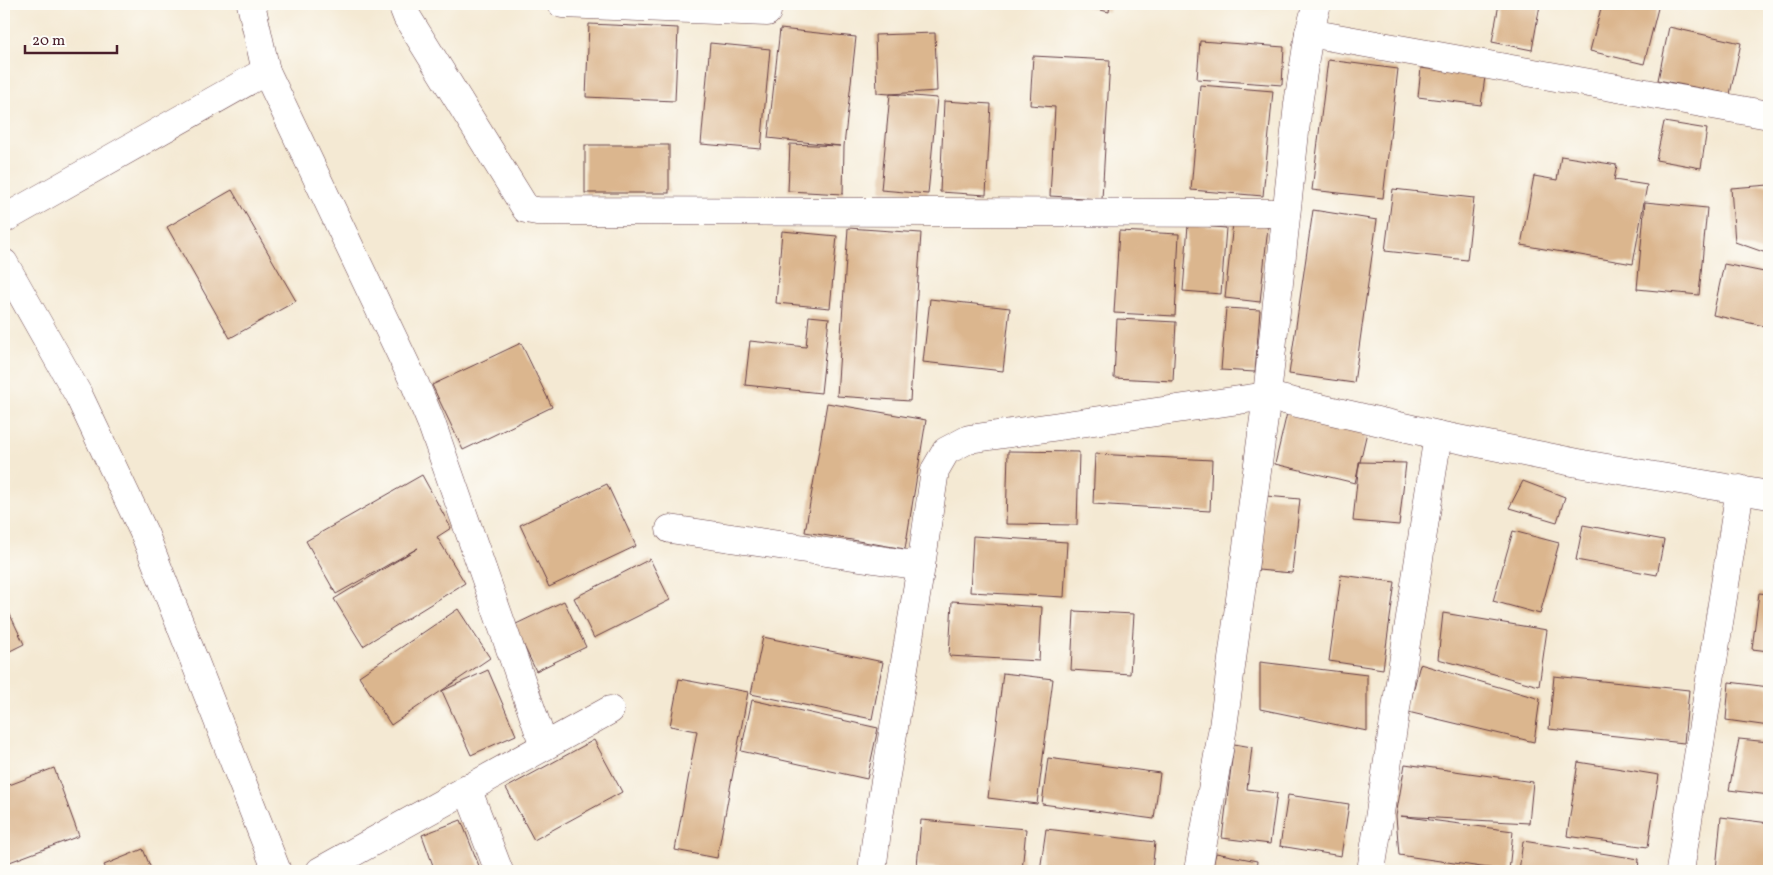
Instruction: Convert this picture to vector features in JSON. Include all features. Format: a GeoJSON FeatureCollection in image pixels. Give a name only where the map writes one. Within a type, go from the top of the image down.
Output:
{"type":"FeatureCollection","features":[{"type":"Feature","properties":{"kind":"street"},"geometry":{"type":"LineString","coordinates":[[251,4],[266,70],[416,384],[544,746]]}},
{"type":"Feature","properties":{"kind":"street"},"geometry":{"type":"LineString","coordinates":[[402,4],[407,17],[526,209],[537,211],[1286,213]]}},
{"type":"Feature","properties":{"kind":"street"},"geometry":{"type":"LineString","coordinates":[[562,4],[767,12]]}},
{"type":"Feature","properties":{"kind":"street"},"geometry":{"type":"LineString","coordinates":[[1198,871],[1223,727],[1267,396],[1298,104],[1309,33],[1317,4]]}},
{"type":"Feature","properties":{"kind":"street"},"geometry":{"type":"LineString","coordinates":[[1309,33],[1769,115]]}},
{"type":"Feature","properties":{"kind":"street"},"geometry":{"type":"LineString","coordinates":[[4,219],[266,70]]}},
{"type":"Feature","properties":{"kind":"street"},"geometry":{"type":"LineString","coordinates":[[4,263],[79,396],[145,535],[277,871]]}},
{"type":"Feature","properties":{"kind":"street"},"geometry":{"type":"LineString","coordinates":[[872,871],[878,823],[935,470],[946,451],[969,440],[1267,396],[1438,435],[1584,464],[1740,489],[1769,496]]}},
{"type":"Feature","properties":{"kind":"street"},"geometry":{"type":"LineString","coordinates":[[1371,871],[1438,435]]}},
{"type":"Feature","properties":{"kind":"street"},"geometry":{"type":"LineString","coordinates":[[1680,871],[1740,489]]}},
{"type":"Feature","properties":{"kind":"street"},"geometry":{"type":"LineString","coordinates":[[670,530],[921,566]]}},
{"type":"Feature","properties":{"kind":"street"},"geometry":{"type":"LineString","coordinates":[[320,871],[610,710]]}},
{"type":"Feature","properties":{"kind":"street"},"geometry":{"type":"LineString","coordinates":[[467,788],[499,871]]}},
{"type":"Feature","properties":{"kind":"building"},"geometry":{"type":"Polygon","coordinates":[[[1076,4],[1110,4],[1109,12],[1076,4]]]}},
{"type":"Feature","properties":{"kind":"building"},"geometry":{"type":"Polygon","coordinates":[[[1499,4],[1540,5],[1532,50],[1492,42],[1499,4]]]}},
{"type":"Feature","properties":{"kind":"building"},"geometry":{"type":"Polygon","coordinates":[[[1602,4],[1659,4],[1644,64],[1590,51],[1602,4]]]}},
{"type":"Feature","properties":{"kind":"building"},"geometry":{"type":"Polygon","coordinates":[[[589,24],[678,28],[675,101],[586,97],[589,24]]]}},
{"type":"Feature","properties":{"kind":"building"},"geometry":{"type":"Polygon","coordinates":[[[1669,27],[1741,43],[1730,94],[1658,80],[1669,27]]]}},
{"type":"Feature","properties":{"kind":"building"},"geometry":{"type":"Polygon","coordinates":[[[780,29],[856,37],[844,146],[843,194],[788,191],[790,144],[840,146],[768,138],[780,29]]]}},
{"type":"Feature","properties":{"kind":"building"},"geometry":{"type":"Polygon","coordinates":[[[935,33],[937,91],[877,93],[875,35],[935,33]]]}},
{"type":"Feature","properties":{"kind":"building"},"geometry":{"type":"Polygon","coordinates":[[[1200,41],[1284,47],[1282,85],[1197,79],[1200,41]]]}},
{"type":"Feature","properties":{"kind":"building"},"geometry":{"type":"Polygon","coordinates":[[[710,43],[770,49],[761,149],[701,144],[710,43]]]}},
{"type":"Feature","properties":{"kind":"building"},"geometry":{"type":"Polygon","coordinates":[[[1033,56],[1110,60],[1102,199],[1050,196],[1055,107],[1030,105],[1033,56]]]}},
{"type":"Feature","properties":{"kind":"building"},"geometry":{"type":"Polygon","coordinates":[[[1328,60],[1398,69],[1383,198],[1312,190],[1328,60]]]}},
{"type":"Feature","properties":{"kind":"building"},"geometry":{"type":"Polygon","coordinates":[[[1421,68],[1485,77],[1481,105],[1418,97],[1421,68]]]}},
{"type":"Feature","properties":{"kind":"building"},"geometry":{"type":"Polygon","coordinates":[[[1200,85],[1273,91],[1263,196],[1191,190],[1200,85]]]}},
{"type":"Feature","properties":{"kind":"building"},"geometry":{"type":"Polygon","coordinates":[[[890,94],[937,98],[928,194],[881,190],[890,94]]]}},
{"type":"Feature","properties":{"kind":"building"},"geometry":{"type":"Polygon","coordinates":[[[944,101],[991,104],[986,195],[940,192],[944,101]]]}},
{"type":"Feature","properties":{"kind":"building"},"geometry":{"type":"Polygon","coordinates":[[[1664,122],[1707,129],[1701,168],[1656,160],[1664,122]]]}},
{"type":"Feature","properties":{"kind":"building"},"geometry":{"type":"Polygon","coordinates":[[[585,145],[669,145],[669,193],[585,193],[585,145]]]}},
{"type":"Feature","properties":{"kind":"building"},"geometry":{"type":"Polygon","coordinates":[[[1561,156],[1617,165],[1614,180],[1647,185],[1633,264],[1521,245],[1534,176],[1557,180],[1561,156]]]}},
{"type":"Feature","properties":{"kind":"building"},"geometry":{"type":"Polygon","coordinates":[[[1769,185],[1769,254],[1735,242],[1731,188],[1769,185]]]}},
{"type":"Feature","properties":{"kind":"building"},"geometry":{"type":"Polygon","coordinates":[[[1393,189],[1474,198],[1467,260],[1385,251],[1393,189]]]}},
{"type":"Feature","properties":{"kind":"building"},"geometry":{"type":"Polygon","coordinates":[[[232,190],[296,301],[230,338],[167,227],[232,190]]]}},
{"type":"Feature","properties":{"kind":"building"},"geometry":{"type":"Polygon","coordinates":[[[1645,202],[1707,208],[1699,295],[1637,289],[1645,202]]]}},
{"type":"Feature","properties":{"kind":"building"},"geometry":{"type":"Polygon","coordinates":[[[1313,210],[1377,220],[1354,383],[1289,374],[1313,210]]]}},
{"type":"Feature","properties":{"kind":"building"},"geometry":{"type":"Polygon","coordinates":[[[1233,223],[1268,227],[1260,302],[1225,298],[1233,223]]]}},
{"type":"Feature","properties":{"kind":"building"},"geometry":{"type":"Polygon","coordinates":[[[1188,225],[1226,228],[1221,294],[1183,291],[1188,225]]]}},
{"type":"Feature","properties":{"kind":"building"},"geometry":{"type":"Polygon","coordinates":[[[848,228],[921,233],[910,401],[837,396],[848,228]]]}},
{"type":"Feature","properties":{"kind":"building"},"geometry":{"type":"Polygon","coordinates":[[[782,231],[837,236],[830,308],[776,303],[782,231]]]}},
{"type":"Feature","properties":{"kind":"building"},"geometry":{"type":"Polygon","coordinates":[[[1119,231],[1179,234],[1175,316],[1114,313],[1119,231]]]}},
{"type":"Feature","properties":{"kind":"building"},"geometry":{"type":"Polygon","coordinates":[[[1724,264],[1769,273],[1769,327],[1713,315],[1724,264]]]}},
{"type":"Feature","properties":{"kind":"building"},"geometry":{"type":"Polygon","coordinates":[[[930,299],[1010,308],[1003,371],[923,362],[930,299]]]}},
{"type":"Feature","properties":{"kind":"building"},"geometry":{"type":"Polygon","coordinates":[[[1226,308],[1260,310],[1255,372],[1221,370],[1226,308]]]}},
{"type":"Feature","properties":{"kind":"building"},"geometry":{"type":"Polygon","coordinates":[[[809,316],[829,318],[821,393],[745,385],[750,341],[806,347],[809,316]]]}},
{"type":"Feature","properties":{"kind":"building"},"geometry":{"type":"Polygon","coordinates":[[[1117,319],[1176,322],[1173,381],[1114,378],[1117,319]]]}},
{"type":"Feature","properties":{"kind":"building"},"geometry":{"type":"Polygon","coordinates":[[[521,343],[552,407],[463,450],[432,385],[521,343]]]}},
{"type":"Feature","properties":{"kind":"building"},"geometry":{"type":"Polygon","coordinates":[[[827,403],[926,420],[905,549],[805,532],[827,403]]]}},
{"type":"Feature","properties":{"kind":"building"},"geometry":{"type":"Polygon","coordinates":[[[1287,413],[1367,432],[1355,483],[1275,464],[1287,413]]]}},
{"type":"Feature","properties":{"kind":"building"},"geometry":{"type":"Polygon","coordinates":[[[1008,451],[1079,452],[1077,525],[1006,524],[1008,451]]]}},
{"type":"Feature","properties":{"kind":"building"},"geometry":{"type":"Polygon","coordinates":[[[1095,454],[1212,460],[1210,511],[1093,504],[1095,454]]]}},
{"type":"Feature","properties":{"kind":"building"},"geometry":{"type":"Polygon","coordinates":[[[1359,462],[1406,463],[1399,525],[1353,521],[1359,462]]]}},
{"type":"Feature","properties":{"kind":"building"},"geometry":{"type":"Polygon","coordinates":[[[422,475],[451,528],[437,537],[465,583],[363,646],[334,599],[418,548],[336,594],[306,541],[422,475]]]}},
{"type":"Feature","properties":{"kind":"building"},"geometry":{"type":"Polygon","coordinates":[[[1523,481],[1565,497],[1557,522],[1509,508],[1523,481]]]}},
{"type":"Feature","properties":{"kind":"building"},"geometry":{"type":"Polygon","coordinates":[[[607,484],[636,546],[549,587],[520,525],[607,484]]]}},
{"type":"Feature","properties":{"kind":"building"},"geometry":{"type":"Polygon","coordinates":[[[1266,496],[1300,499],[1292,573],[1258,570],[1266,496]]]}},
{"type":"Feature","properties":{"kind":"building"},"geometry":{"type":"Polygon","coordinates":[[[1583,525],[1664,540],[1657,575],[1576,560],[1583,525]]]}},
{"type":"Feature","properties":{"kind":"building"},"geometry":{"type":"Polygon","coordinates":[[[1513,531],[1559,543],[1540,614],[1493,601],[1513,531]]]}},
{"type":"Feature","properties":{"kind":"building"},"geometry":{"type":"Polygon","coordinates":[[[973,536],[1067,542],[1064,597],[970,592],[973,536]]]}},
{"type":"Feature","properties":{"kind":"building"},"geometry":{"type":"Polygon","coordinates":[[[650,559],[670,600],[594,638],[574,598],[650,559]]]}},
{"type":"Feature","properties":{"kind":"building"},"geometry":{"type":"Polygon","coordinates":[[[1341,575],[1395,582],[1383,669],[1329,661],[1341,575]]]}},
{"type":"Feature","properties":{"kind":"building"},"geometry":{"type":"Polygon","coordinates":[[[1759,593],[1769,594],[1769,651],[1752,649],[1759,593]]]}},
{"type":"Feature","properties":{"kind":"building"},"geometry":{"type":"Polygon","coordinates":[[[564,601],[586,647],[536,671],[514,625],[564,601]]]}},
{"type":"Feature","properties":{"kind":"building"},"geometry":{"type":"Polygon","coordinates":[[[952,601],[1042,607],[1039,661],[949,656],[952,601]]]}},
{"type":"Feature","properties":{"kind":"building"},"geometry":{"type":"Polygon","coordinates":[[[4,602],[24,644],[4,654],[4,602]]]}},
{"type":"Feature","properties":{"kind":"building"},"geometry":{"type":"Polygon","coordinates":[[[458,609],[490,658],[391,725],[359,676],[458,609]]]}},
{"type":"Feature","properties":{"kind":"building"},"geometry":{"type":"Polygon","coordinates":[[[1074,611],[1134,614],[1130,674],[1071,670],[1074,611]]]}},
{"type":"Feature","properties":{"kind":"building"},"geometry":{"type":"Polygon","coordinates":[[[1443,613],[1547,630],[1539,686],[1438,659],[1443,613]]]}},
{"type":"Feature","properties":{"kind":"building"},"geometry":{"type":"Polygon","coordinates":[[[763,637],[883,662],[872,719],[751,694],[763,637]]]}},
{"type":"Feature","properties":{"kind":"building"},"geometry":{"type":"Polygon","coordinates":[[[1260,662],[1367,675],[1367,731],[1260,709],[1260,662]]]}},
{"type":"Feature","properties":{"kind":"building"},"geometry":{"type":"Polygon","coordinates":[[[1420,664],[1540,699],[1534,742],[1408,712],[1420,664]]]}},
{"type":"Feature","properties":{"kind":"building"},"geometry":{"type":"Polygon","coordinates":[[[488,670],[516,735],[471,755],[442,691],[488,670]]]}},
{"type":"Feature","properties":{"kind":"building"},"geometry":{"type":"Polygon","coordinates":[[[1003,673],[1053,679],[1037,804],[988,798],[1003,673]]]}},
{"type":"Feature","properties":{"kind":"building"},"geometry":{"type":"Polygon","coordinates":[[[1554,676],[1689,690],[1684,743],[1549,729],[1554,676]]]}},
{"type":"Feature","properties":{"kind":"building"},"geometry":{"type":"Polygon","coordinates":[[[679,679],[748,692],[717,858],[675,850],[697,731],[670,726],[679,679]]]}},
{"type":"Feature","properties":{"kind":"building"},"geometry":{"type":"Polygon","coordinates":[[[1729,682],[1769,687],[1769,726],[1726,720],[1729,682]]]}},
{"type":"Feature","properties":{"kind":"building"},"geometry":{"type":"Polygon","coordinates":[[[752,700],[878,728],[867,779],[741,751],[752,700]]]}},
{"type":"Feature","properties":{"kind":"building"},"geometry":{"type":"Polygon","coordinates":[[[1739,739],[1769,742],[1769,795],[1729,790],[1739,739]]]}},
{"type":"Feature","properties":{"kind":"building"},"geometry":{"type":"Polygon","coordinates":[[[594,740],[622,792],[534,840],[506,788],[594,740]]]}},
{"type":"Feature","properties":{"kind":"building"},"geometry":{"type":"Polygon","coordinates":[[[1234,744],[1252,747],[1247,789],[1277,793],[1270,844],[1222,838],[1234,744]]]}},
{"type":"Feature","properties":{"kind":"building"},"geometry":{"type":"Polygon","coordinates":[[[1048,758],[1160,773],[1154,819],[1042,804],[1048,758]]]}},
{"type":"Feature","properties":{"kind":"building"},"geometry":{"type":"Polygon","coordinates":[[[1578,762],[1659,775],[1648,847],[1567,836],[1578,762]]]}},
{"type":"Feature","properties":{"kind":"building"},"geometry":{"type":"Polygon","coordinates":[[[1405,764],[1533,782],[1529,823],[1400,816],[1513,831],[1509,871],[1399,855],[1396,816],[1405,764]]]}},
{"type":"Feature","properties":{"kind":"building"},"geometry":{"type":"Polygon","coordinates":[[[54,768],[79,836],[7,863],[4,855],[4,787],[54,768]]]}},
{"type":"Feature","properties":{"kind":"building"},"geometry":{"type":"Polygon","coordinates":[[[1288,795],[1349,804],[1341,856],[1280,846],[1288,795]]]}},
{"type":"Feature","properties":{"kind":"building"},"geometry":{"type":"Polygon","coordinates":[[[1721,817],[1769,823],[1769,871],[1716,870],[1721,817]]]}},
{"type":"Feature","properties":{"kind":"building"},"geometry":{"type":"Polygon","coordinates":[[[461,820],[481,871],[435,871],[422,835],[461,820]]]}},
{"type":"Feature","properties":{"kind":"building"},"geometry":{"type":"Polygon","coordinates":[[[921,820],[1026,829],[1022,871],[980,871],[917,866],[921,820]]]}},
{"type":"Feature","properties":{"kind":"building"},"geometry":{"type":"Polygon","coordinates":[[[1046,829],[1155,842],[1152,871],[1040,871],[1046,829]]]}},
{"type":"Feature","properties":{"kind":"building"},"geometry":{"type":"Polygon","coordinates":[[[1523,841],[1639,859],[1638,871],[1519,871],[1523,841]]]}},
{"type":"Feature","properties":{"kind":"building"},"geometry":{"type":"Polygon","coordinates":[[[143,849],[152,871],[107,871],[104,865],[143,849]]]}},
{"type":"Feature","properties":{"kind":"building"},"geometry":{"type":"Polygon","coordinates":[[[1216,853],[1257,861],[1256,871],[1212,871],[1216,853]]]}}]}
